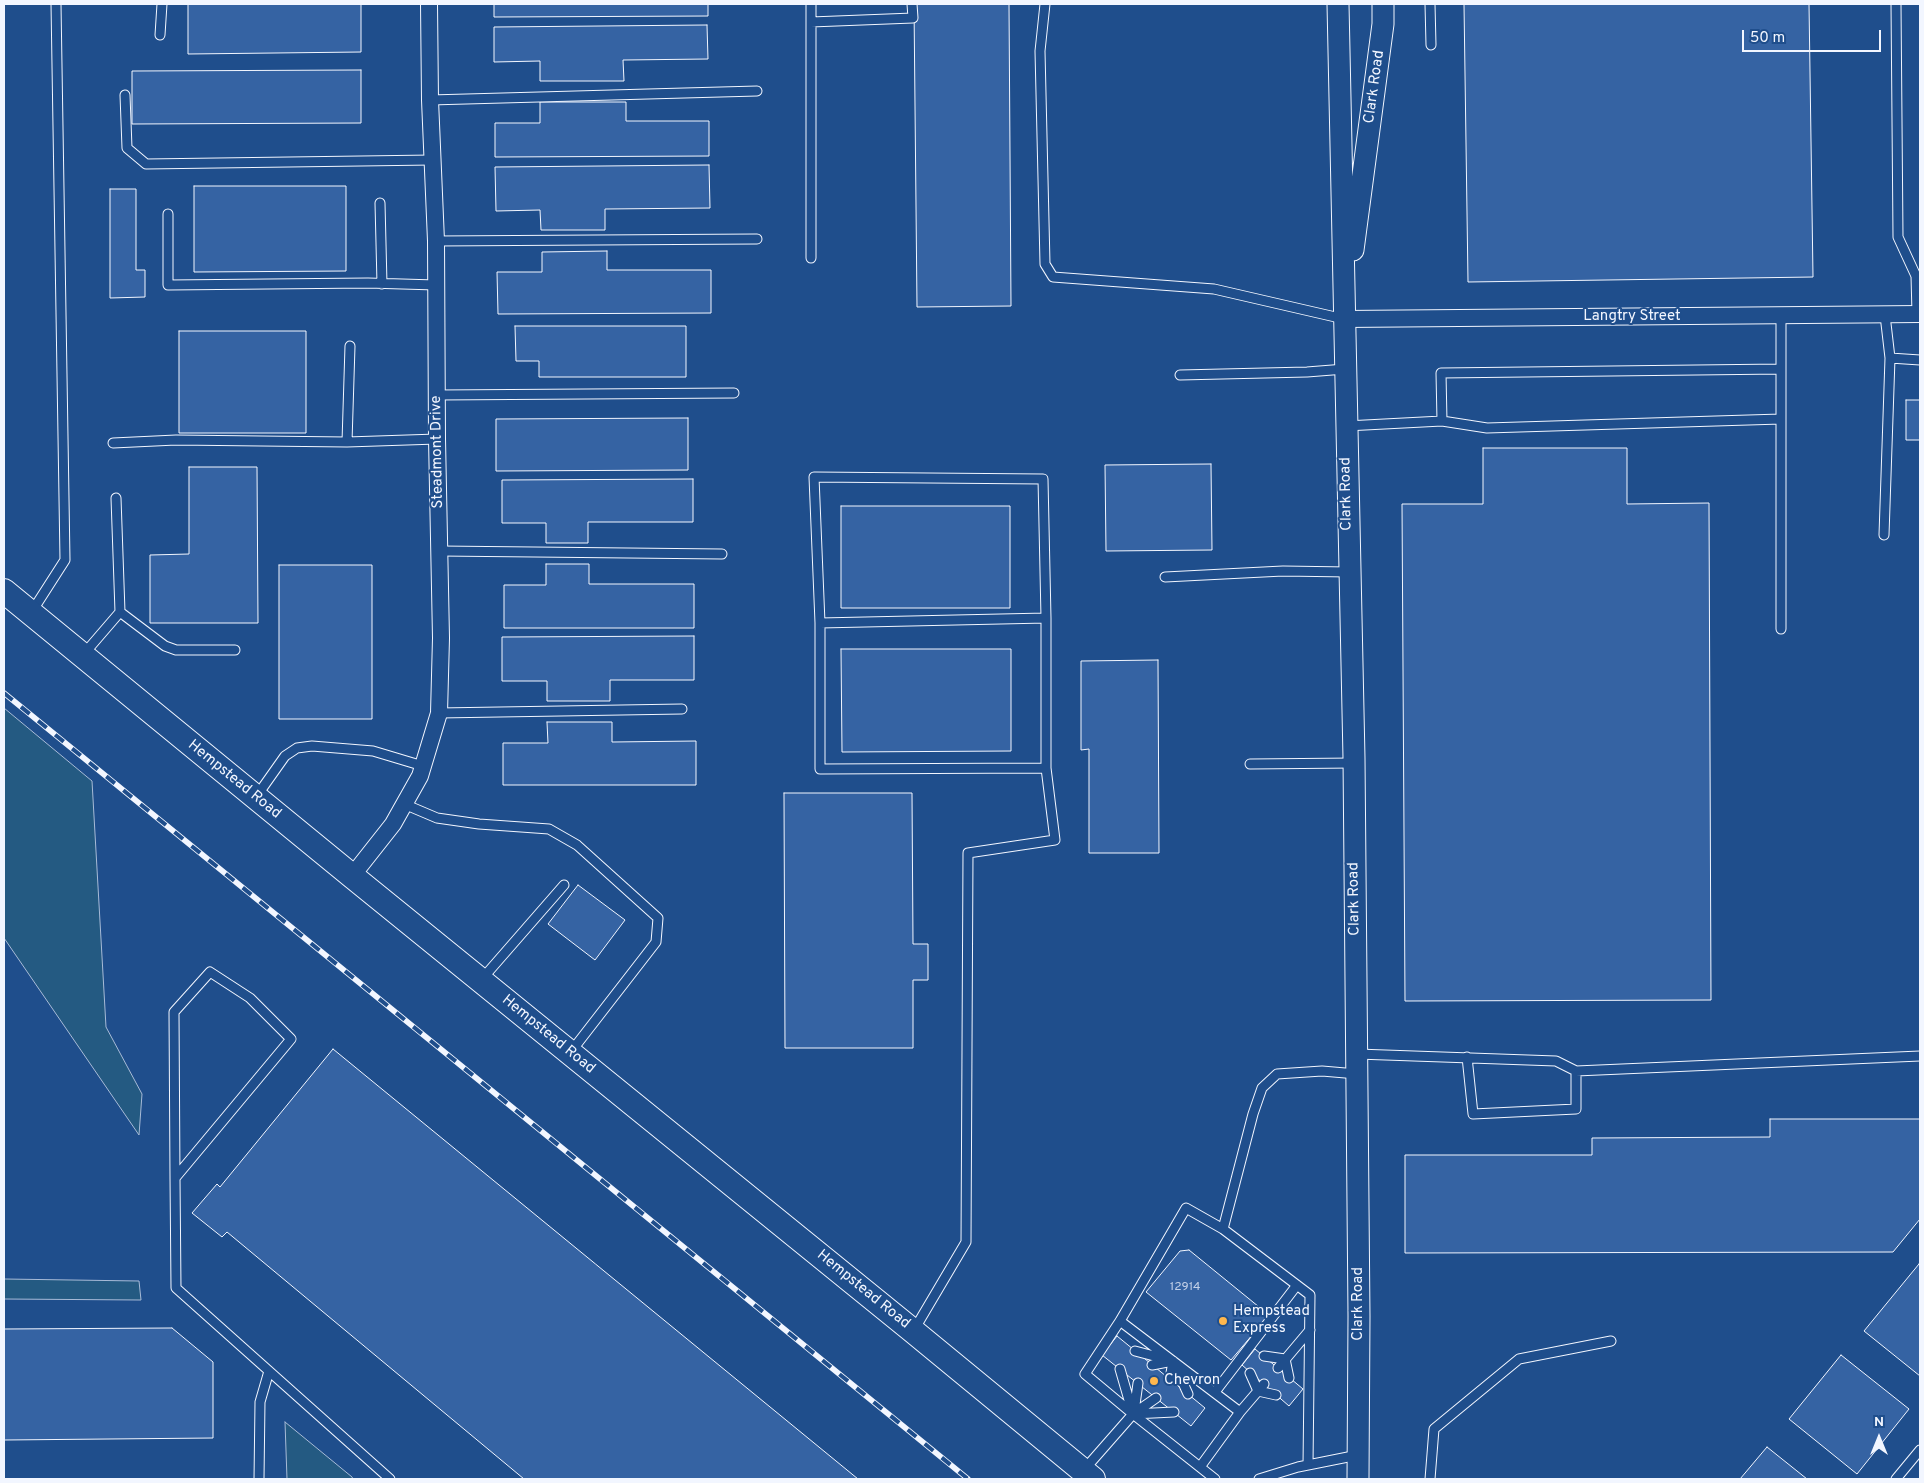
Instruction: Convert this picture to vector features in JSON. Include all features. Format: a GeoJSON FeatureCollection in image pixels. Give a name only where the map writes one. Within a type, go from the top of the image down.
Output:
{"type":"FeatureCollection","features":[{"type":"Feature","properties":{"kind":"main road","name":"Hempstead Road"},"geometry":{"type":"LineString","coordinates":[[4,591],[1088,1475]]}},
{"type":"Feature","properties":{"kind":"street","name":"Steadmont Drive"},"geometry":{"type":"LineString","coordinates":[[352,876],[379,844],[420,776],[440,713],[440,551],[436,440],[436,241],[430,100],[429,4]]}},
{"type":"Feature","properties":{"kind":"street","name":"Clark Road"},"geometry":{"type":"LineString","coordinates":[[1338,4],[1354,763],[1359,1316],[1358,1479]]}},
{"type":"Feature","properties":{"kind":"street","name":"Clark Road"},"geometry":{"type":"LineString","coordinates":[[1344,319],[1383,24],[1383,4]]}},
{"type":"Feature","properties":{"kind":"street","name":"Langtry Street"},"geometry":{"type":"LineString","coordinates":[[1344,319],[1919,314]]}},
{"type":"Feature","properties":{"kind":"lane"},"geometry":{"type":"LineString","coordinates":[[31,613],[66,560],[56,4]]}},
{"type":"Feature","properties":{"kind":"lane"},"geometry":{"type":"LineString","coordinates":[[160,35],[162,4]]}},
{"type":"Feature","properties":{"kind":"lane"},"geometry":{"type":"LineString","coordinates":[[811,4],[811,258]]}},
{"type":"Feature","properties":{"kind":"lane"},"geometry":{"type":"LineString","coordinates":[[811,22],[912,18],[912,4]]}},
{"type":"Feature","properties":{"kind":"lane"},"geometry":{"type":"LineString","coordinates":[[1044,4],[1040,51],[1045,264],[1053,277],[1214,289],[1344,319]]}},
{"type":"Feature","properties":{"kind":"lane"},"geometry":{"type":"LineString","coordinates":[[1430,4],[1431,45]]}},
{"type":"Feature","properties":{"kind":"lane"},"geometry":{"type":"LineString","coordinates":[[1896,4],[1898,237],[1916,276],[1919,314]]}},
{"type":"Feature","properties":{"kind":"lane"},"geometry":{"type":"LineString","coordinates":[[430,100],[757,91]]}},
{"type":"Feature","properties":{"kind":"lane"},"geometry":{"type":"LineString","coordinates":[[125,95],[126,148],[146,164],[432,160]]}},
{"type":"Feature","properties":{"kind":"lane"},"geometry":{"type":"LineString","coordinates":[[380,202],[382,284]]}},
{"type":"Feature","properties":{"kind":"lane"},"geometry":{"type":"LineString","coordinates":[[168,214],[168,285],[436,285]]}},
{"type":"Feature","properties":{"kind":"lane"},"geometry":{"type":"LineString","coordinates":[[436,241],[757,238]]}},
{"type":"Feature","properties":{"kind":"lane"},"geometry":{"type":"LineString","coordinates":[[1884,535],[1890,358],[1885,315]]}},
{"type":"Feature","properties":{"kind":"lane"},"geometry":{"type":"LineString","coordinates":[[1781,316],[1781,629]]}},
{"type":"Feature","properties":{"kind":"lane"},"geometry":{"type":"LineString","coordinates":[[347,442],[350,346]]}},
{"type":"Feature","properties":{"kind":"lane"},"geometry":{"type":"LineString","coordinates":[[1890,358],[1920,360]]}},
{"type":"Feature","properties":{"kind":"lane"},"geometry":{"type":"LineString","coordinates":[[1180,375],[1307,372],[1345,369]]}},
{"type":"Feature","properties":{"kind":"lane"},"geometry":{"type":"LineString","coordinates":[[1442,421],[1441,373],[1781,369]]}},
{"type":"Feature","properties":{"kind":"lane"},"geometry":{"type":"LineString","coordinates":[[436,395],[734,393]]}},
{"type":"Feature","properties":{"kind":"lane"},"geometry":{"type":"LineString","coordinates":[[1346,426],[1442,421],[1488,428],[1781,420]]}},
{"type":"Feature","properties":{"kind":"lane"},"geometry":{"type":"LineString","coordinates":[[113,442],[176,440],[347,442],[436,440]]}},
{"type":"Feature","properties":{"kind":"lane"},"geometry":{"type":"LineString","coordinates":[[913,1331],[966,1242],[968,853],[1055,840],[1046,768],[1046,618],[1043,479],[814,477],[820,623],[820,770],[1046,768]]}},
{"type":"Feature","properties":{"kind":"lane"},"geometry":{"type":"LineString","coordinates":[[82,655],[120,612],[116,498]]}},
{"type":"Feature","properties":{"kind":"lane"},"geometry":{"type":"LineString","coordinates":[[440,551],[722,554]]}},
{"type":"Feature","properties":{"kind":"lane"},"geometry":{"type":"LineString","coordinates":[[1165,577],[1282,571],[1349,572]]}},
{"type":"Feature","properties":{"kind":"lane"},"geometry":{"type":"LineString","coordinates":[[120,612],[165,646],[176,650],[235,650]]}},
{"type":"Feature","properties":{"kind":"lane"},"geometry":{"type":"LineString","coordinates":[[820,623],[1046,618]]}},
{"type":"Feature","properties":{"kind":"lane"},"geometry":{"type":"LineString","coordinates":[[440,713],[682,709]]}},
{"type":"Feature","properties":{"kind":"lane"},"geometry":{"type":"LineString","coordinates":[[256,798],[285,756],[297,748],[312,746],[373,751],[423,766]]}},
{"type":"Feature","properties":{"kind":"lane"},"geometry":{"type":"LineString","coordinates":[[1250,764],[1354,763]]}},
{"type":"Feature","properties":{"kind":"lane"},"geometry":{"type":"LineString","coordinates":[[404,804],[437,818],[479,824],[549,829],[577,845],[658,918],[656,942],[570,1053]]}},
{"type":"Feature","properties":{"kind":"lane"},"geometry":{"type":"LineString","coordinates":[[480,980],[564,885]]}},
{"type":"Feature","properties":{"kind":"lane"},"geometry":{"type":"LineString","coordinates":[[175,1178],[291,1039],[250,998],[210,972],[174,1012],[175,1178],[176,1288],[390,1479]]}},
{"type":"Feature","properties":{"kind":"lane"},"geometry":{"type":"LineString","coordinates":[[1223,1230],[1252,1114],[1262,1088],[1277,1074],[1322,1071],[1357,1064],[1466,1057],[1556,1061],[1576,1071],[1920,1056]]}},
{"type":"Feature","properties":{"kind":"lane"},"geometry":{"type":"LineString","coordinates":[[1466,1057],[1473,1114],[1576,1109],[1576,1071]]}},
{"type":"Feature","properties":{"kind":"lane"},"geometry":{"type":"LineString","coordinates":[[1215,1479],[1085,1374],[1120,1321],[1186,1208],[1223,1230],[1310,1295],[1308,1464]]}},
{"type":"Feature","properties":{"kind":"lane"},"geometry":{"type":"LineString","coordinates":[[1215,1392],[1297,1285]]}},
{"type":"Feature","properties":{"kind":"lane"},"geometry":{"type":"LineString","coordinates":[[1120,1321],[1240,1412]]}},
{"type":"Feature","properties":{"kind":"lane"},"geometry":{"type":"LineString","coordinates":[[1278,1368],[1310,1330]]}},
{"type":"Feature","properties":{"kind":"lane"},"geometry":{"type":"LineString","coordinates":[[1430,1479],[1434,1429],[1518,1359],[1611,1341]]}},
{"type":"Feature","properties":{"kind":"lane"},"geometry":{"type":"LineString","coordinates":[[1135,1351],[1173,1361]]}},
{"type":"Feature","properties":{"kind":"lane"},"geometry":{"type":"LineString","coordinates":[[1264,1356],[1285,1358]]}},
{"type":"Feature","properties":{"kind":"lane"},"geometry":{"type":"LineString","coordinates":[[1285,1358],[1290,1378]]}},
{"type":"Feature","properties":{"kind":"lane"},"geometry":{"type":"LineString","coordinates":[[1152,1365],[1173,1361]]}},
{"type":"Feature","properties":{"kind":"lane"},"geometry":{"type":"LineString","coordinates":[[1170,1379],[1173,1361]]}},
{"type":"Feature","properties":{"kind":"lane"},"geometry":{"type":"LineString","coordinates":[[1173,1361],[1188,1394]]}},
{"type":"Feature","properties":{"kind":"lane"},"geometry":{"type":"LineString","coordinates":[[1120,1369],[1133,1414]]}},
{"type":"Feature","properties":{"kind":"lane"},"geometry":{"type":"LineString","coordinates":[[259,1479],[260,1402],[269,1371]]}},
{"type":"Feature","properties":{"kind":"lane"},"geometry":{"type":"LineString","coordinates":[[1250,1373],[1261,1387],[1276,1395]]}},
{"type":"Feature","properties":{"kind":"lane"},"geometry":{"type":"LineString","coordinates":[[1133,1414],[1138,1383]]}},
{"type":"Feature","properties":{"kind":"lane"},"geometry":{"type":"LineString","coordinates":[[1200,1467],[1240,1412],[1261,1387]]}},
{"type":"Feature","properties":{"kind":"lane"},"geometry":{"type":"LineString","coordinates":[[1088,1475],[1133,1414],[1156,1398]]}},
{"type":"Feature","properties":{"kind":"lane"},"geometry":{"type":"LineString","coordinates":[[1133,1414],[1174,1412]]}},
{"type":"Feature","properties":{"kind":"lane"},"geometry":{"type":"LineString","coordinates":[[1896,1479],[1920,1450]]}},
{"type":"Feature","properties":{"kind":"lane"},"geometry":{"type":"LineString","coordinates":[[1259,1479],[1308,1464],[1358,1454]]}},
{"type":"Feature","properties":{"kind":"shaded area"},"geometry":{"type":"Polygon","coordinates":[[[4,708],[92,781],[106,1027],[142,1094],[139,1135],[4,938],[4,708]]]}},
{"type":"Feature","properties":{"kind":"shaded area"},"geometry":{"type":"Polygon","coordinates":[[[4,1279],[139,1281],[141,1300],[4,1299],[4,1279]]]}},
{"type":"Feature","properties":{"kind":"shaded area"},"geometry":{"type":"Polygon","coordinates":[[[285,1422],[352,1477],[353,1479],[287,1479],[285,1422]]]}},
{"type":"Feature","properties":{"kind":"building"},"geometry":{"type":"Polygon","coordinates":[[[188,4],[361,4],[361,52],[188,54],[188,4]]]}},
{"type":"Feature","properties":{"kind":"building"},"geometry":{"type":"Polygon","coordinates":[[[494,4],[708,4],[708,16],[494,17],[494,4]]]}},
{"type":"Feature","properties":{"kind":"building"},"geometry":{"type":"Polygon","coordinates":[[[914,4],[1009,4],[1011,306],[917,307],[914,4]]]}},
{"type":"Feature","properties":{"kind":"building"},"geometry":{"type":"Polygon","coordinates":[[[1464,4],[1809,4],[1813,277],[1468,282],[1464,4]]]}},
{"type":"Feature","properties":{"kind":"building"},"geometry":{"type":"Polygon","coordinates":[[[707,25],[708,59],[623,60],[624,81],[540,81],[540,61],[494,62],[494,27],[707,25]]]}},
{"type":"Feature","properties":{"kind":"building"},"geometry":{"type":"Polygon","coordinates":[[[361,70],[361,123],[132,124],[132,71],[361,70]]]}},
{"type":"Feature","properties":{"kind":"building"},"geometry":{"type":"Polygon","coordinates":[[[540,102],[626,102],[626,121],[709,121],[709,156],[495,157],[495,123],[540,123],[540,102]]]}},
{"type":"Feature","properties":{"kind":"building"},"geometry":{"type":"Polygon","coordinates":[[[709,165],[710,208],[605,209],[605,230],[541,230],[540,210],[496,211],[495,167],[709,165]]]}},
{"type":"Feature","properties":{"kind":"building"},"geometry":{"type":"Polygon","coordinates":[[[194,186],[346,186],[346,271],[194,272],[194,186]]]}},
{"type":"Feature","properties":{"kind":"building"},"geometry":{"type":"Polygon","coordinates":[[[110,189],[136,189],[136,270],[145,270],[145,297],[110,298],[110,189]]]}},
{"type":"Feature","properties":{"kind":"building"},"geometry":{"type":"Polygon","coordinates":[[[607,251],[607,270],[711,270],[711,313],[498,314],[497,272],[542,272],[542,252],[607,251]]]}},
{"type":"Feature","properties":{"kind":"building"},"geometry":{"type":"Polygon","coordinates":[[[515,326],[686,326],[686,377],[539,377],[539,361],[516,361],[515,326]]]}},
{"type":"Feature","properties":{"kind":"building"},"geometry":{"type":"Polygon","coordinates":[[[179,331],[306,331],[306,433],[179,433],[179,331]]]}},
{"type":"Feature","properties":{"kind":"building"},"geometry":{"type":"Polygon","coordinates":[[[1906,400],[1920,400],[1920,440],[1906,440],[1906,400]]]}},
{"type":"Feature","properties":{"kind":"building"},"geometry":{"type":"Polygon","coordinates":[[[688,418],[688,470],[496,471],[496,419],[688,418]]]}},
{"type":"Feature","properties":{"kind":"building"},"geometry":{"type":"Polygon","coordinates":[[[1483,448],[1627,448],[1627,504],[1709,503],[1711,1000],[1405,1001],[1402,504],[1483,504],[1483,448]]]}},
{"type":"Feature","properties":{"kind":"building"},"geometry":{"type":"Polygon","coordinates":[[[1211,464],[1212,550],[1106,551],[1105,465],[1211,464]]]}},
{"type":"Feature","properties":{"kind":"building"},"geometry":{"type":"Polygon","coordinates":[[[189,467],[257,467],[258,623],[150,623],[150,555],[189,554],[189,467]]]}},
{"type":"Feature","properties":{"kind":"building"},"geometry":{"type":"Polygon","coordinates":[[[693,479],[693,522],[588,522],[588,543],[546,543],[546,523],[502,523],[502,480],[693,479]]]}},
{"type":"Feature","properties":{"kind":"building"},"geometry":{"type":"Polygon","coordinates":[[[841,506],[1010,506],[1010,608],[841,608],[841,506]]]}},
{"type":"Feature","properties":{"kind":"building"},"geometry":{"type":"Polygon","coordinates":[[[546,564],[589,564],[589,584],[694,584],[694,628],[504,628],[504,585],[546,585],[546,564]]]}},
{"type":"Feature","properties":{"kind":"building"},"geometry":{"type":"Polygon","coordinates":[[[279,565],[372,565],[372,719],[279,719],[279,565]]]}},
{"type":"Feature","properties":{"kind":"building"},"geometry":{"type":"Polygon","coordinates":[[[694,636],[694,680],[610,680],[610,701],[547,701],[547,681],[502,681],[502,637],[694,636]]]}},
{"type":"Feature","properties":{"kind":"building"},"geometry":{"type":"Polygon","coordinates":[[[841,649],[1011,649],[1011,751],[842,752],[841,649]]]}},
{"type":"Feature","properties":{"kind":"building"},"geometry":{"type":"Polygon","coordinates":[[[1158,660],[1159,853],[1089,853],[1089,749],[1081,750],[1081,661],[1158,660]]]}},
{"type":"Feature","properties":{"kind":"building"},"geometry":{"type":"Polygon","coordinates":[[[547,722],[612,722],[612,742],[696,741],[696,785],[503,785],[503,743],[548,743],[547,722]]]}},
{"type":"Feature","properties":{"kind":"building"},"geometry":{"type":"Polygon","coordinates":[[[784,793],[912,793],[913,944],[928,944],[928,980],[913,980],[913,1048],[785,1048],[784,793]]]}},
{"type":"Feature","properties":{"kind":"building"},"geometry":{"type":"Polygon","coordinates":[[[578,885],[625,920],[595,960],[548,924],[578,885]]]}},
{"type":"Feature","properties":{"kind":"building"},"geometry":{"type":"Polygon","coordinates":[[[333,1049],[858,1479],[524,1479],[227,1232],[222,1237],[192,1213],[217,1184],[220,1187],[333,1049]]]}},
{"type":"Feature","properties":{"kind":"building"},"geometry":{"type":"Polygon","coordinates":[[[1770,1119],[1920,1119],[1920,1219],[1893,1252],[1405,1253],[1405,1155],[1592,1155],[1592,1138],[1770,1137],[1770,1119]]]}},
{"type":"Feature","properties":{"kind":"building"},"geometry":{"type":"Polygon","coordinates":[[[1189,1250],[1264,1311],[1265,1320],[1231,1360],[1146,1292],[1180,1251],[1189,1250]]]}},
{"type":"Feature","properties":{"kind":"building"},"geometry":{"type":"Polygon","coordinates":[[[1920,1265],[1920,1376],[1864,1331],[1920,1265]]]}},
{"type":"Feature","properties":{"kind":"building"},"geometry":{"type":"Polygon","coordinates":[[[172,1328],[213,1362],[213,1438],[4,1440],[4,1329],[172,1328]]]}},
{"type":"Feature","properties":{"kind":"building","name":"Chevron"},"geometry":{"type":"Polygon","coordinates":[[[1117,1336],[1205,1408],[1191,1426],[1102,1355],[1117,1336]]]}},
{"type":"Feature","properties":{"kind":"building","name":"Chevron"},"geometry":{"type":"Polygon","coordinates":[[[1255,1349],[1303,1389],[1289,1406],[1242,1365],[1255,1349]]]}},
{"type":"Feature","properties":{"kind":"building"},"geometry":{"type":"Polygon","coordinates":[[[1841,1355],[1909,1409],[1857,1474],[1789,1419],[1841,1355]]]}},
{"type":"Feature","properties":{"kind":"building"},"geometry":{"type":"Polygon","coordinates":[[[1767,1447],[1807,1479],[1740,1479],[1767,1447]]]}},
{"type":"Feature","properties":{"kind":"railway"},"geometry":{"type":"LineString","coordinates":[[4,693],[968,1479]]}},
{"type":"Feature","properties":{"kind":"place","name":"Hempstead Express"},"geometry":{"type":"Point","coordinates":[1223,1321]}},
{"type":"Feature","properties":{"kind":"place","name":"Chevron"},"geometry":{"type":"Point","coordinates":[1154,1381]}}]}
